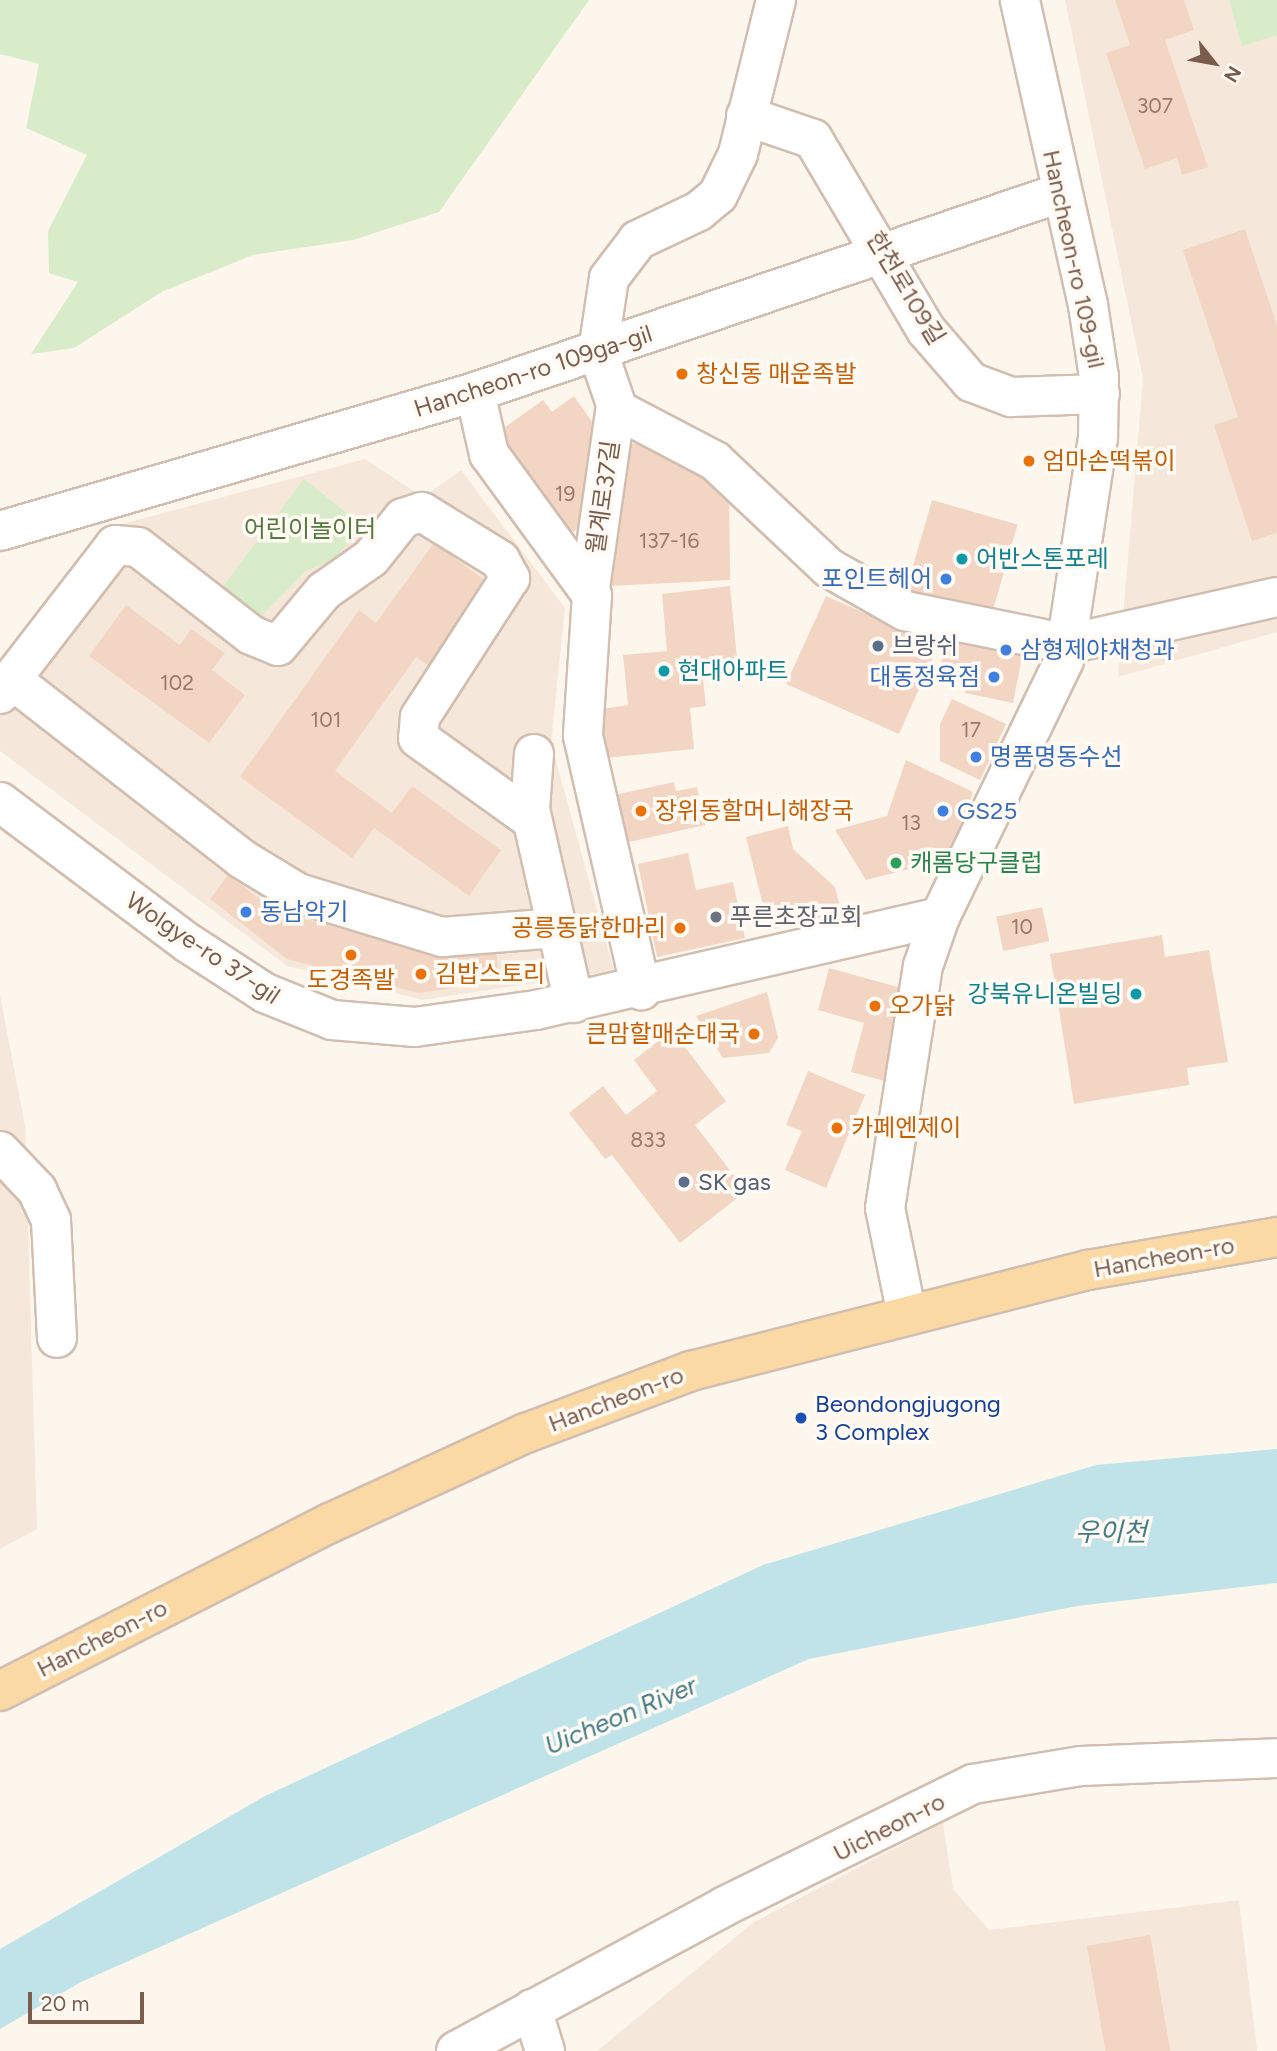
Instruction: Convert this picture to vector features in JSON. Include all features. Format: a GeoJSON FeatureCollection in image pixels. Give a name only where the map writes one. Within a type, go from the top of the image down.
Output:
{"type":"FeatureCollection","features":[{"type":"Feature","properties":{"kind":"main road","name":"Hancheon-ro"},"geometry":{"type":"LineString","coordinates":[[0,1691],[330,1523],[526,1433],[691,1371],[1088,1270],[1277,1237]]}},
{"type":"Feature","properties":{"kind":"street"},"geometry":{"type":"LineString","coordinates":[[776,0],[738,154],[709,205],[651,231],[619,261],[602,297],[598,352],[615,406],[730,472],[829,568],[886,603],[1068,644],[1277,597]]}},
{"type":"Feature","properties":{"kind":"street","name":"Hancheon-ro 109-gil"},"geometry":{"type":"LineString","coordinates":[[907,1315],[884,1208],[923,966],[940,917],[1057,679],[1068,644],[1100,394],[1088,305],[1060,193],[1020,0]]}},
{"type":"Feature","properties":{"kind":"street","name":"한천로109길"},"geometry":{"type":"LineString","coordinates":[[746,116],[813,139],[886,253],[926,330],[971,382],[1011,397],[1100,394]]}},
{"type":"Feature","properties":{"kind":"street","name":"Hancheon-ro 109ga-gil"},"geometry":{"type":"LineString","coordinates":[[0,531],[475,392],[1060,193]]}},
{"type":"Feature","properties":{"kind":"street"},"geometry":{"type":"LineString","coordinates":[[475,392],[489,454],[590,588],[583,736],[641,990]]}},
{"type":"Feature","properties":{"kind":"street","name":"월계로37길"},"geometry":{"type":"LineString","coordinates":[[590,588],[615,406]]}},
{"type":"Feature","properties":{"kind":"street"},"geometry":{"type":"LineString","coordinates":[[532,820],[418,738],[420,717],[510,578],[500,561],[432,514],[411,510],[372,558],[324,591],[278,646],[251,635],[138,547],[114,545],[6,686],[242,859],[298,893],[442,937],[557,928]]}},
{"type":"Feature","properties":{"kind":"street"},"geometry":{"type":"LineString","coordinates":[[534,754],[528,787],[532,820],[574,1003]]}},
{"type":"Feature","properties":{"kind":"street","name":"Wolgye-ro 37-gil"},"geometry":{"type":"LineString","coordinates":[[0,802],[188,943],[297,1010],[415,1027],[641,990],[940,917]]}},
{"type":"Feature","properties":{"kind":"street"},"geometry":{"type":"LineString","coordinates":[[0,1151],[37,1190],[51,1220],[57,1338]]}},
{"type":"Feature","properties":{"kind":"street","name":"Uicheon-ro"},"geometry":{"type":"LineString","coordinates":[[456,2051],[973,1784],[1081,1766],[1277,1758]]}},
{"type":"Feature","properties":{"kind":"street"},"geometry":{"type":"LineString","coordinates":[[533,2009],[545,2051]]}},
{"type":"Feature","properties":{"kind":"shaded area"},"geometry":{"type":"Polygon","coordinates":[[[1065,0],[1277,0],[1277,632],[1118,677],[1143,379],[1065,0]]]}},
{"type":"Feature","properties":{"kind":"shaded area"},"geometry":{"type":"Polygon","coordinates":[[[365,459],[423,497],[461,470],[565,608],[551,743],[614,971],[422,1000],[287,966],[0,751],[0,670],[102,537],[122,524],[365,459]]]}},
{"type":"Feature","properties":{"kind":"shaded area"},"geometry":{"type":"Polygon","coordinates":[[[0,995],[25,1126],[37,1529],[0,1549],[0,995]]]}},
{"type":"Feature","properties":{"kind":"shaded area"},"geometry":{"type":"Polygon","coordinates":[[[943,1823],[953,1889],[989,1930],[1239,1900],[1257,2051],[597,2051],[754,1922],[943,1823]]]}},
{"type":"Feature","properties":{"kind":"green space"},"geometry":{"type":"Polygon","coordinates":[[[0,0],[589,0],[439,212],[353,240],[253,255],[163,291],[74,348],[31,354],[78,282],[49,273],[48,231],[87,155],[26,128],[39,64],[0,54],[0,0]]]}},
{"type":"Feature","properties":{"kind":"green space"},"geometry":{"type":"Polygon","coordinates":[[[1229,0],[1277,0],[1277,35],[1242,46],[1229,0]]]}},
{"type":"Feature","properties":{"kind":"green space","name":"어린이놀이터"},"geometry":{"type":"Polygon","coordinates":[[[304,479],[362,525],[335,559],[306,571],[260,617],[221,589],[304,479]]]}},
{"type":"Feature","properties":{"kind":"water","name":"우이천"},"geometry":{"type":"Polygon","coordinates":[[[1277,1449],[1277,1583],[1077,1606],[809,1659],[81,1982],[0,2029],[0,1949],[265,1796],[763,1565],[1096,1465],[1277,1449]]]}},
{"type":"Feature","properties":{"kind":"building"},"geometry":{"type":"Polygon","coordinates":[[[1115,0],[1184,0],[1194,30],[1165,40],[1208,167],[1182,175],[1177,158],[1145,169],[1106,53],[1130,45],[1115,0]]]}},
{"type":"Feature","properties":{"kind":"building"},"geometry":{"type":"Polygon","coordinates":[[[1245,229],[1277,326],[1277,533],[1252,541],[1214,425],[1238,417],[1183,250],[1245,229]]]}},
{"type":"Feature","properties":{"kind":"building"},"geometry":{"type":"Polygon","coordinates":[[[574,396],[599,432],[584,524],[569,535],[489,439],[543,400],[552,412],[574,396]]]}},
{"type":"Feature","properties":{"kind":"building"},"geometry":{"type":"Polygon","coordinates":[[[646,441],[729,483],[730,580],[610,586],[602,580],[621,446],[646,441]]]}},
{"type":"Feature","properties":{"kind":"building","name":"어반스톤포레"},"geometry":{"type":"Polygon","coordinates":[[[932,500],[1018,525],[991,619],[905,594],[932,500]]]}},
{"type":"Feature","properties":{"kind":"building"},"geometry":{"type":"Polygon","coordinates":[[[434,543],[491,585],[432,668],[416,657],[335,771],[392,813],[412,786],[501,850],[469,896],[374,828],[352,858],[240,777],[359,610],[376,623],[434,543]]]}},
{"type":"Feature","properties":{"kind":"building","name":"현대아파트"},"geometry":{"type":"Polygon","coordinates":[[[730,586],[737,658],[701,662],[706,706],[690,708],[694,749],[606,758],[602,709],[628,705],[623,655],[667,651],[662,594],[730,586]]]}},
{"type":"Feature","properties":{"kind":"building"},"geometry":{"type":"Polygon","coordinates":[[[826,596],[918,637],[913,645],[934,655],[899,734],[786,684],[826,596]]]}},
{"type":"Feature","properties":{"kind":"building"},"geometry":{"type":"Polygon","coordinates":[[[126,605],[180,645],[191,629],[225,653],[212,670],[245,695],[209,743],[89,656],[126,605]]]}},
{"type":"Feature","properties":{"kind":"building"},"geometry":{"type":"Polygon","coordinates":[[[948,632],[1024,647],[1013,703],[965,693],[968,680],[939,673],[948,632]]]}},
{"type":"Feature","properties":{"kind":"building"},"geometry":{"type":"Polygon","coordinates":[[[952,699],[1006,724],[980,780],[940,761],[940,724],[952,699]]]}},
{"type":"Feature","properties":{"kind":"building"},"geometry":{"type":"Polygon","coordinates":[[[906,760],[973,792],[949,859],[866,880],[835,830],[887,816],[906,760]]]}},
{"type":"Feature","properties":{"kind":"building"},"geometry":{"type":"Polygon","coordinates":[[[674,782],[676,791],[697,787],[705,825],[620,844],[610,796],[674,782]]]}},
{"type":"Feature","properties":{"kind":"building"},"geometry":{"type":"Polygon","coordinates":[[[788,826],[793,849],[835,887],[841,912],[769,930],[746,837],[788,826]]]}},
{"type":"Feature","properties":{"kind":"building"},"geometry":{"type":"Polygon","coordinates":[[[688,853],[696,890],[733,882],[745,938],[657,957],[638,864],[688,853]]]}},
{"type":"Feature","properties":{"kind":"building"},"geometry":{"type":"Polygon","coordinates":[[[228,875],[276,911],[444,956],[496,950],[499,982],[418,993],[287,959],[210,899],[228,875]]]}},
{"type":"Feature","properties":{"kind":"building"},"geometry":{"type":"Polygon","coordinates":[[[1042,907],[1049,941],[1003,951],[996,917],[1042,907]]]}},
{"type":"Feature","properties":{"kind":"building","name":"강북유니온빌딩"},"geometry":{"type":"Polygon","coordinates":[[[1162,935],[1165,957],[1209,950],[1228,1062],[1187,1068],[1189,1085],[1074,1104],[1050,954],[1162,935]]]}},
{"type":"Feature","properties":{"kind":"building"},"geometry":{"type":"Polygon","coordinates":[[[829,968],[912,991],[888,1082],[851,1072],[864,1023],[818,1010],[829,968]]]}},
{"type":"Feature","properties":{"kind":"building"},"geometry":{"type":"Polygon","coordinates":[[[767,992],[778,1038],[769,1053],[723,1058],[696,1016],[767,992]]]}},
{"type":"Feature","properties":{"kind":"building"},"geometry":{"type":"Polygon","coordinates":[[[672,1030],[726,1101],[695,1125],[746,1191],[680,1243],[612,1155],[605,1159],[569,1113],[603,1086],[626,1115],[657,1091],[634,1060],[672,1030]]]}},
{"type":"Feature","properties":{"kind":"building"},"geometry":{"type":"Polygon","coordinates":[[[808,1071],[865,1095],[826,1188],[785,1170],[802,1131],[786,1125],[808,1071]]]}},
{"type":"Feature","properties":{"kind":"building"},"geometry":{"type":"Polygon","coordinates":[[[1150,1935],[1170,2051],[1105,2051],[1087,1946],[1150,1935]]]}},
{"type":"Feature","properties":{"kind":"place","name":"창신동 매운족발"},"geometry":{"type":"Point","coordinates":[682,374]}},
{"type":"Feature","properties":{"kind":"place","name":"엄마손떡볶이"},"geometry":{"type":"Point","coordinates":[1029,461]}},
{"type":"Feature","properties":{"kind":"place","name":"어반스톤포레"},"geometry":{"type":"Point","coordinates":[962,559]}},
{"type":"Feature","properties":{"kind":"place","name":"포인트헤어"},"geometry":{"type":"Point","coordinates":[946,579]}},
{"type":"Feature","properties":{"kind":"place","name":"브랑쉬"},"geometry":{"type":"Point","coordinates":[878,646]}},
{"type":"Feature","properties":{"kind":"place","name":"삼형제야채청과"},"geometry":{"type":"Point","coordinates":[1006,650]}},
{"type":"Feature","properties":{"kind":"place","name":"현대아파트"},"geometry":{"type":"Point","coordinates":[664,671]}},
{"type":"Feature","properties":{"kind":"place","name":"대동정육점"},"geometry":{"type":"Point","coordinates":[994,677]}},
{"type":"Feature","properties":{"kind":"place","name":"명품명동수선"},"geometry":{"type":"Point","coordinates":[976,757]}},
{"type":"Feature","properties":{"kind":"place","name":"장위동할머니해장국"},"geometry":{"type":"Point","coordinates":[641,811]}},
{"type":"Feature","properties":{"kind":"place","name":"GS25"},"geometry":{"type":"Point","coordinates":[943,811]}},
{"type":"Feature","properties":{"kind":"place","name":"캐롬당구클럽"},"geometry":{"type":"Point","coordinates":[896,863]}},
{"type":"Feature","properties":{"kind":"place","name":"동남악기"},"geometry":{"type":"Point","coordinates":[246,912]}},
{"type":"Feature","properties":{"kind":"place","name":"푸른초장교회"},"geometry":{"type":"Point","coordinates":[716,917]}},
{"type":"Feature","properties":{"kind":"place","name":"공릉동닭한마리"},"geometry":{"type":"Point","coordinates":[680,928]}},
{"type":"Feature","properties":{"kind":"place","name":"도경족발"},"geometry":{"type":"Point","coordinates":[351,955]}},
{"type":"Feature","properties":{"kind":"place","name":"김밥스토리"},"geometry":{"type":"Point","coordinates":[421,974]}},
{"type":"Feature","properties":{"kind":"place","name":"강북유니온빌딩"},"geometry":{"type":"Point","coordinates":[1136,994]}},
{"type":"Feature","properties":{"kind":"place","name":"오가닭"},"geometry":{"type":"Point","coordinates":[875,1006]}},
{"type":"Feature","properties":{"kind":"place","name":"큰맘할매순대국"},"geometry":{"type":"Point","coordinates":[754,1034]}},
{"type":"Feature","properties":{"kind":"place","name":"카페엔제이"},"geometry":{"type":"Point","coordinates":[837,1128]}},
{"type":"Feature","properties":{"kind":"place","name":"SK gas"},"geometry":{"type":"Point","coordinates":[684,1182]}},
{"type":"Feature","properties":{"kind":"place","name":"Beondongjugong 3 Complex"},"geometry":{"type":"Point","coordinates":[801,1418]}},
{"type":"Feature","properties":{"kind":"water label","name":"Uicheon River"},"geometry":{"type":"Point","coordinates":[621,1716]}}]}
